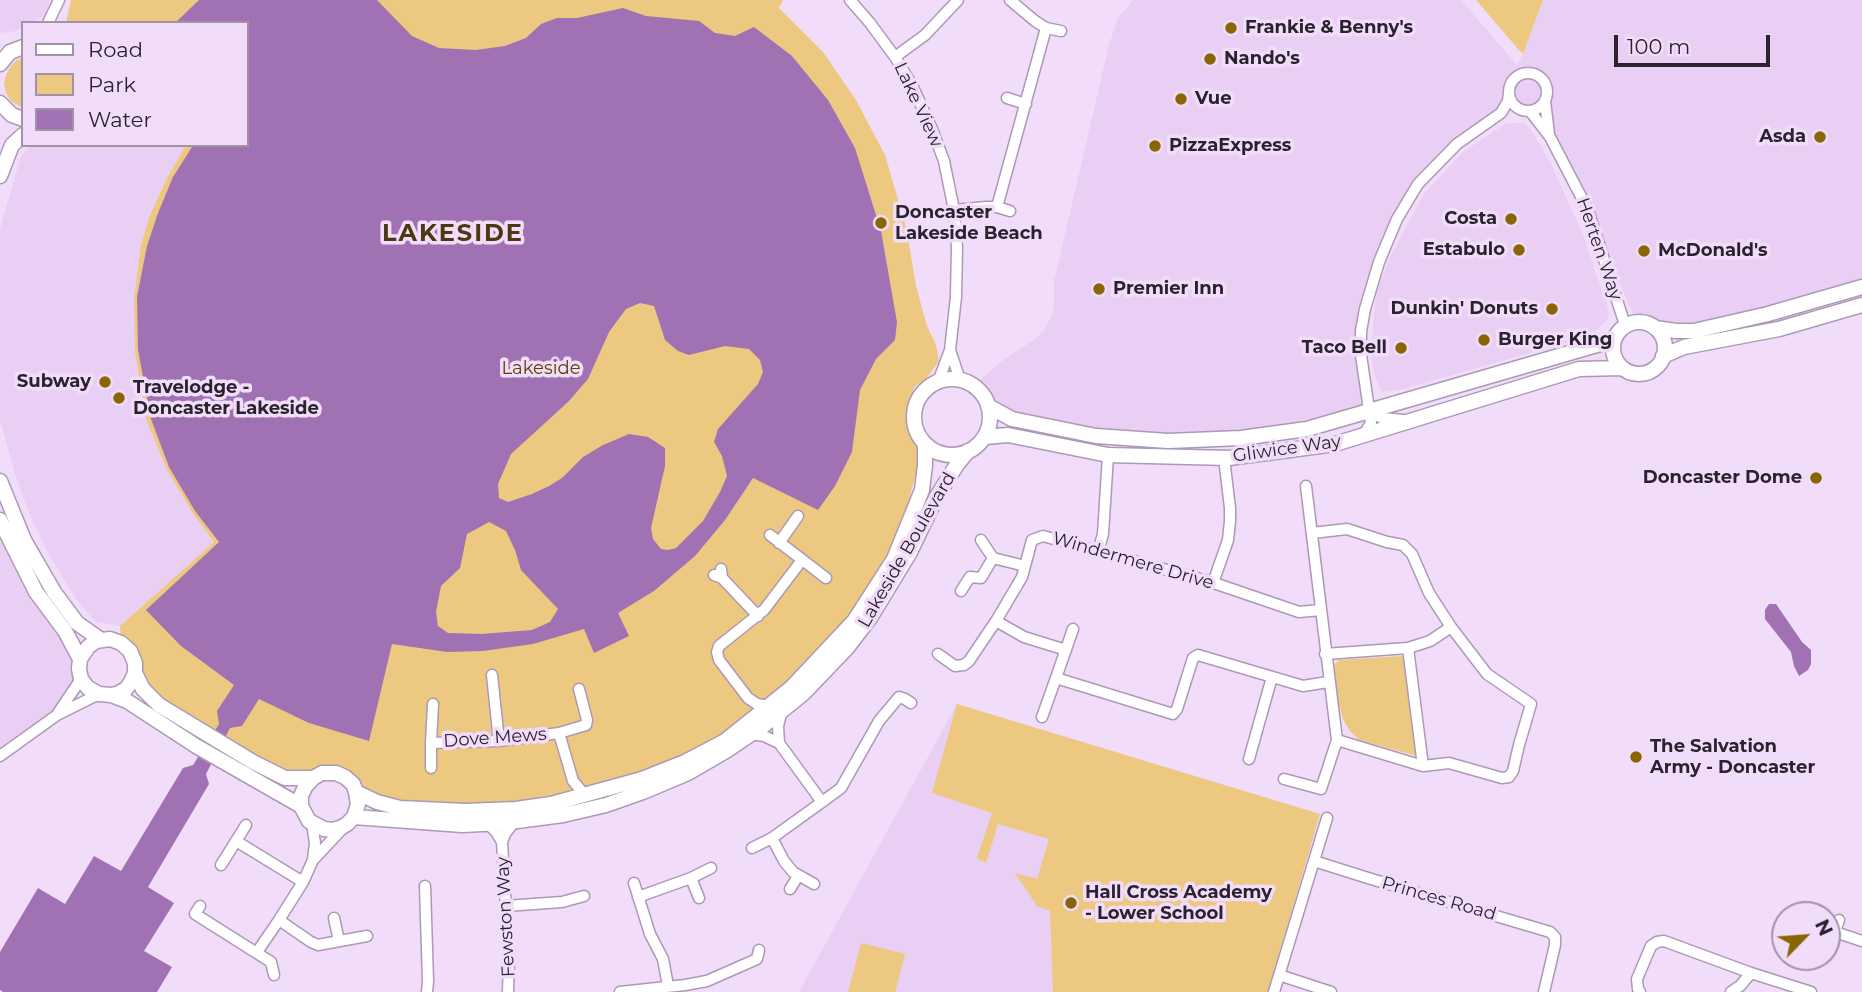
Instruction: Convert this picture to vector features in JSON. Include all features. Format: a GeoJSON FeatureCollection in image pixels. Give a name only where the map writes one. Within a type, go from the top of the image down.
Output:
{"type":"FeatureCollection","features":[{"type":"Feature","properties":{"kind":"street"},"geometry":{"type":"LineString","coordinates":[[49,21],[60,0]]}},
{"type":"Feature","properties":{"kind":"street"},"geometry":{"type":"LineString","coordinates":[[57,21],[60,0]]}},
{"type":"Feature","properties":{"kind":"street","name":"Lake View"},"geometry":{"type":"LineString","coordinates":[[850,0],[895,57],[912,85],[944,161],[954,210],[957,247],[956,300],[950,350],[938,382]]}},
{"type":"Feature","properties":{"kind":"street"},"geometry":{"type":"LineString","coordinates":[[895,57],[925,35],[958,0]]}},
{"type":"Feature","properties":{"kind":"street"},"geometry":{"type":"LineString","coordinates":[[1010,0],[1046,28],[1060,31]]}},
{"type":"Feature","properties":{"kind":"street"},"geometry":{"type":"LineString","coordinates":[[997,207],[1046,28]]}},
{"type":"Feature","properties":{"kind":"street"},"geometry":{"type":"LineString","coordinates":[[0,64],[15,49]]}},
{"type":"Feature","properties":{"kind":"street"},"geometry":{"type":"LineString","coordinates":[[1356,438],[1366,431],[1371,423],[1361,355],[1361,331],[1366,301],[1378,262],[1397,219],[1419,184],[1448,152],[1501,113],[1508,101],[1512,82],[1517,77],[1532,73],[1546,85],[1545,101],[1541,107],[1501,113]]}},
{"type":"Feature","properties":{"kind":"street"},"geometry":{"type":"LineString","coordinates":[[1509,93],[1513,103],[1527,111]]}},
{"type":"Feature","properties":{"kind":"street"},"geometry":{"type":"LineString","coordinates":[[1007,98],[1026,104]]}},
{"type":"Feature","properties":{"kind":"street","name":"Herten Way"},"geometry":{"type":"LineString","coordinates":[[1545,101],[1550,137]]}},
{"type":"Feature","properties":{"kind":"street"},"geometry":{"type":"LineString","coordinates":[[0,105],[21,118]]}},
{"type":"Feature","properties":{"kind":"street","name":"Herten Way"},"geometry":{"type":"LineString","coordinates":[[1527,111],[1550,137],[1588,210],[1625,325]]}},
{"type":"Feature","properties":{"kind":"street"},"geometry":{"type":"LineString","coordinates":[[0,176],[12,145],[21,137]]}},
{"type":"Feature","properties":{"kind":"street"},"geometry":{"type":"LineString","coordinates":[[954,210],[997,207],[1010,211]]}},
{"type":"Feature","properties":{"kind":"street"},"geometry":{"type":"LineString","coordinates":[[1655,328],[1663,338],[1665,347],[1659,364],[1644,374],[1635,374],[1622,368],[1612,349],[1618,331],[1625,325],[1637,322],[1655,328],[1694,331],[1748,320],[1862,287]]}},
{"type":"Feature","properties":{"kind":"street"},"geometry":{"type":"LineString","coordinates":[[1663,356],[1684,347],[1779,330],[1862,304]]}},
{"type":"Feature","properties":{"kind":"street","name":"Gliwice Way"},"geometry":{"type":"LineString","coordinates":[[988,406],[1012,419],[1096,436],[1168,441],[1241,438],[1307,429],[1614,340]]}},
{"type":"Feature","properties":{"kind":"street","name":"Lake View"},"geometry":{"type":"LineString","coordinates":[[950,350],[960,380]]}},
{"type":"Feature","properties":{"kind":"street","name":"Gliwice Way"},"geometry":{"type":"LineString","coordinates":[[985,437],[1008,435],[1108,455],[1224,458],[1335,444],[1579,369],[1622,368]]}},
{"type":"Feature","properties":{"kind":"street"},"geometry":{"type":"LineString","coordinates":[[960,380],[974,386],[988,406],[990,419],[985,437],[976,447],[962,454],[951,456],[938,453],[925,444],[918,433],[914,417],[917,404],[924,391],[938,382],[960,380]]}},
{"type":"Feature","properties":{"kind":"street"},"geometry":{"type":"LineString","coordinates":[[1370,412],[1382,418],[1414,421]]}},
{"type":"Feature","properties":{"kind":"street","name":"Lakeside Boulevard"},"geometry":{"type":"LineString","coordinates":[[776,708],[854,621],[894,559],[922,490],[925,444]]}},
{"type":"Feature","properties":{"kind":"street","name":"Lakeside Boulevard"},"geometry":{"type":"LineString","coordinates":[[350,820],[462,825],[514,822],[606,805],[688,774],[726,751],[748,729],[776,708],[804,693],[846,648],[870,618],[910,552],[936,498],[968,451]]}},
{"type":"Feature","properties":{"kind":"street"},"geometry":{"type":"LineString","coordinates":[[1098,551],[1103,534],[1108,455]]}},
{"type":"Feature","properties":{"kind":"street"},"geometry":{"type":"LineString","coordinates":[[1213,583],[1228,540],[1230,521],[1224,458]]}},
{"type":"Feature","properties":{"kind":"street"},"geometry":{"type":"LineString","coordinates":[[0,481],[24,540],[54,592],[77,623],[101,640]]}},
{"type":"Feature","properties":{"kind":"street"},"geometry":{"type":"LineString","coordinates":[[1284,779],[1321,789],[1337,740],[1306,486]]}},
{"type":"Feature","properties":{"kind":"street"},"geometry":{"type":"LineString","coordinates":[[779,543],[798,516]]}},
{"type":"Feature","properties":{"kind":"street"},"geometry":{"type":"LineString","coordinates":[[0,520],[36,592],[65,631],[80,659]]}},
{"type":"Feature","properties":{"kind":"street"},"geometry":{"type":"LineString","coordinates":[[1312,533],[1347,529],[1403,545],[1412,554],[1429,593],[1451,627],[1487,674],[1531,704],[1513,772],[1509,777],[1502,778],[1449,763],[1423,766],[1337,740]]}},
{"type":"Feature","properties":{"kind":"street"},"geometry":{"type":"LineString","coordinates":[[770,535],[826,578]]}},
{"type":"Feature","properties":{"kind":"street","name":"Windermere Drive"},"geometry":{"type":"LineString","coordinates":[[938,654],[955,667],[964,665],[969,660],[1022,577],[1032,540],[1043,536],[1213,583],[1299,612],[1321,610]]}},
{"type":"Feature","properties":{"kind":"street"},"geometry":{"type":"LineString","coordinates":[[981,540],[993,558],[1025,566]]}},
{"type":"Feature","properties":{"kind":"street"},"geometry":{"type":"LineString","coordinates":[[961,591],[970,577],[981,578],[993,558]]}},
{"type":"Feature","properties":{"kind":"street"},"geometry":{"type":"LineString","coordinates":[[779,743],[776,708],[757,704],[742,691],[719,660],[717,652],[719,646],[758,616],[802,560]]}},
{"type":"Feature","properties":{"kind":"street"},"geometry":{"type":"LineString","coordinates":[[719,574],[758,616]]}},
{"type":"Feature","properties":{"kind":"street"},"geometry":{"type":"LineString","coordinates":[[996,621],[1024,637],[1066,650]]}},
{"type":"Feature","properties":{"kind":"street"},"geometry":{"type":"LineString","coordinates":[[1325,654],[1408,648],[1430,640],[1451,627]]}},
{"type":"Feature","properties":{"kind":"street"},"geometry":{"type":"LineString","coordinates":[[1042,717],[1073,629]]}},
{"type":"Feature","properties":{"kind":"street"},"geometry":{"type":"LineString","coordinates":[[0,756],[57,715],[105,695],[126,689],[135,673],[135,663],[131,651],[110,639],[88,646],[80,659],[81,679],[88,688],[105,695],[127,701],[196,746],[301,806]]}},
{"type":"Feature","properties":{"kind":"street"},"geometry":{"type":"LineString","coordinates":[[1408,648],[1423,766]]}},
{"type":"Feature","properties":{"kind":"street"},"geometry":{"type":"LineString","coordinates":[[1056,678],[1173,713],[1177,709],[1193,658],[1198,655],[1303,686],[1328,682]]}},
{"type":"Feature","properties":{"kind":"street"},"geometry":{"type":"LineString","coordinates":[[135,673],[143,689],[159,705],[253,762],[285,778],[313,778]]}},
{"type":"Feature","properties":{"kind":"street"},"geometry":{"type":"LineString","coordinates":[[492,675],[499,741]]}},
{"type":"Feature","properties":{"kind":"street"},"geometry":{"type":"LineString","coordinates":[[1249,758],[1272,677]]}},
{"type":"Feature","properties":{"kind":"street"},"geometry":{"type":"LineString","coordinates":[[57,715],[81,679]]}},
{"type":"Feature","properties":{"kind":"street","name":"Dove Mews"},"geometry":{"type":"LineString","coordinates":[[431,743],[499,741],[559,733],[586,726],[579,689]]}},
{"type":"Feature","properties":{"kind":"street"},"geometry":{"type":"LineString","coordinates":[[742,691],[748,708],[748,729],[779,743],[822,802]]}},
{"type":"Feature","properties":{"kind":"street"},"geometry":{"type":"LineString","coordinates":[[752,848],[772,838],[841,788],[879,721],[899,697],[911,703]]}},
{"type":"Feature","properties":{"kind":"street","name":"Dove Mews"},"geometry":{"type":"LineString","coordinates":[[431,768],[433,704]]}},
{"type":"Feature","properties":{"kind":"street","name":"Lakeside Boulevard"},"geometry":{"type":"LineString","coordinates":[[356,792],[377,802],[400,807],[465,811],[516,809],[564,801],[642,779],[685,762],[748,729]]}},
{"type":"Feature","properties":{"kind":"street","name":"Dove Mews"},"geometry":{"type":"LineString","coordinates":[[559,733],[573,781],[585,795]]}},
{"type":"Feature","properties":{"kind":"street"},"geometry":{"type":"LineString","coordinates":[[313,860],[350,820],[358,804],[353,784],[337,773],[322,774],[304,787],[301,806],[303,813],[312,823],[332,830],[350,820]]}},
{"type":"Feature","properties":{"kind":"street"},"geometry":{"type":"LineString","coordinates":[[564,801],[573,781]]}},
{"type":"Feature","properties":{"kind":"street"},"geometry":{"type":"LineString","coordinates":[[1274,992],[1327,818]]}},
{"type":"Feature","properties":{"kind":"street","name":"Fewston Way"},"geometry":{"type":"LineString","coordinates":[[508,991],[502,842],[514,822]]}},
{"type":"Feature","properties":{"kind":"street"},"geometry":{"type":"LineString","coordinates":[[257,952],[303,882],[313,860],[315,843],[312,823]]}},
{"type":"Feature","properties":{"kind":"street","name":"Fewston Way"},"geometry":{"type":"LineString","coordinates":[[488,824],[502,842]]}},
{"type":"Feature","properties":{"kind":"street"},"geometry":{"type":"LineString","coordinates":[[221,865],[246,825]]}},
{"type":"Feature","properties":{"kind":"street"},"geometry":{"type":"LineString","coordinates":[[772,838],[784,861],[798,876],[814,884]]}},
{"type":"Feature","properties":{"kind":"street"},"geometry":{"type":"LineString","coordinates":[[236,841],[303,882]]}},
{"type":"Feature","properties":{"kind":"street","name":"Princes Road"},"geometry":{"type":"LineString","coordinates":[[1314,860],[1550,932],[1555,937],[1556,945],[1544,992]]}},
{"type":"Feature","properties":{"kind":"street"},"geometry":{"type":"LineString","coordinates":[[638,897],[711,868]]}},
{"type":"Feature","properties":{"kind":"street"},"geometry":{"type":"LineString","coordinates":[[790,890],[798,876]]}},
{"type":"Feature","properties":{"kind":"street"},"geometry":{"type":"LineString","coordinates":[[691,878],[699,898]]}},
{"type":"Feature","properties":{"kind":"street"},"geometry":{"type":"LineString","coordinates":[[634,883],[653,942],[663,959],[667,986]]}},
{"type":"Feature","properties":{"kind":"street"},"geometry":{"type":"LineString","coordinates":[[425,886],[427,992]]}},
{"type":"Feature","properties":{"kind":"street"},"geometry":{"type":"LineString","coordinates":[[506,906],[562,902],[584,896]]}},
{"type":"Feature","properties":{"kind":"street"},"geometry":{"type":"LineString","coordinates":[[200,906],[195,914],[271,962],[274,975]]}},
{"type":"Feature","properties":{"kind":"street"},"geometry":{"type":"LineString","coordinates":[[334,918],[339,941]]}},
{"type":"Feature","properties":{"kind":"street"},"geometry":{"type":"LineString","coordinates":[[279,920],[318,945],[367,936]]}},
{"type":"Feature","properties":{"kind":"street"},"geometry":{"type":"LineString","coordinates":[[1841,934],[1862,941]]}},
{"type":"Feature","properties":{"kind":"street"},"geometry":{"type":"LineString","coordinates":[[1640,992],[1637,979],[1651,946],[1664,941],[1811,992]]}},
{"type":"Feature","properties":{"kind":"street"},"geometry":{"type":"LineString","coordinates":[[620,992],[696,984],[758,955],[766,970]]}},
{"type":"Feature","properties":{"kind":"street"},"geometry":{"type":"LineString","coordinates":[[1731,992],[1751,973]]}},
{"type":"Feature","properties":{"kind":"street"},"geometry":{"type":"LineString","coordinates":[[1279,975],[1331,992]]}},
{"type":"Feature","properties":{"kind":"street"},"geometry":{"type":"LineString","coordinates":[[508,991],[523,992]]}},
{"type":"Feature","properties":{"kind":"shaded area"},"geometry":{"type":"Polygon","coordinates":[[[0,0],[50,0],[44,16],[35,21],[21,21],[21,28],[16,31],[0,33],[0,0]]]}},
{"type":"Feature","properties":{"kind":"shaded area"},"geometry":{"type":"Polygon","coordinates":[[[1133,0],[1461,0],[1517,65],[1543,0],[1862,0],[1862,287],[1748,319],[1663,338],[1637,322],[1579,191],[1530,111],[1519,109],[1511,100],[1448,151],[1397,219],[1375,258],[1359,332],[1370,412],[1241,438],[1096,436],[988,406],[973,386],[1043,332],[1054,309],[1054,281],[1109,45],[1118,18],[1133,0]]]}},
{"type":"Feature","properties":{"kind":"shaded area"},"geometry":{"type":"Polygon","coordinates":[[[1507,123],[1524,123],[1550,162],[1584,237],[1609,312],[1608,319],[1590,336],[1399,390],[1382,392],[1372,362],[1373,325],[1377,291],[1390,257],[1424,194],[1463,152],[1507,123]]]}},
{"type":"Feature","properties":{"kind":"shaded area"},"geometry":{"type":"Polygon","coordinates":[[[30,147],[184,147],[150,215],[147,421],[167,470],[214,542],[120,626],[96,622],[79,603],[48,553],[28,511],[0,420],[0,229],[21,156],[30,147]]]}},
{"type":"Feature","properties":{"kind":"shaded area"},"geometry":{"type":"Polygon","coordinates":[[[0,520],[65,631],[81,679],[57,715],[0,756],[0,520]]]}},
{"type":"Feature","properties":{"kind":"shaded area","name":"Hall Cross Academy - Lower School"},"geometry":{"type":"Polygon","coordinates":[[[957,704],[1320,814],[1268,992],[799,992],[957,704]]]}},
{"type":"Feature","properties":{"kind":"green space","name":"Lakeside"},"geometry":{"type":"Polygon","coordinates":[[[71,0],[783,0],[779,8],[823,52],[856,100],[885,155],[906,227],[916,286],[927,326],[936,345],[939,361],[926,379],[915,386],[908,402],[908,421],[921,453],[894,559],[795,684],[685,762],[551,804],[400,808],[356,792],[346,777],[285,778],[159,705],[121,643],[120,626],[214,542],[167,470],[147,421],[135,352],[134,300],[141,245],[150,215],[183,147],[248,147],[248,21],[66,21],[71,0]]]}},
{"type":"Feature","properties":{"kind":"green space"},"geometry":{"type":"Polygon","coordinates":[[[1476,0],[1543,0],[1523,54],[1518,49],[1476,0]]]}},
{"type":"Feature","properties":{"kind":"green space"},"geometry":{"type":"Polygon","coordinates":[[[21,59],[21,107],[11,101],[4,84],[10,67],[21,59]]]}},
{"type":"Feature","properties":{"kind":"green space"},"geometry":{"type":"Polygon","coordinates":[[[1402,656],[1405,661],[1417,756],[1359,740],[1343,719],[1337,697],[1334,665],[1339,660],[1402,656]]]}},
{"type":"Feature","properties":{"kind":"green space","name":"Hall Cross Academy - Lower School"},"geometry":{"type":"Polygon","coordinates":[[[957,704],[1320,814],[1268,992],[1053,992],[1050,911],[1037,906],[1015,873],[1037,879],[1049,839],[998,824],[986,863],[977,858],[992,813],[932,793],[957,704]]]}},
{"type":"Feature","properties":{"kind":"green space"},"geometry":{"type":"Polygon","coordinates":[[[861,943],[905,954],[895,992],[848,992],[861,943]]]}},
{"type":"Feature","properties":{"kind":"water","name":"Lakeside"},"geometry":{"type":"Polygon","coordinates":[[[199,0],[377,0],[412,36],[439,48],[476,50],[505,46],[526,38],[541,24],[557,18],[577,18],[623,8],[646,16],[699,21],[715,33],[735,36],[754,27],[792,56],[828,100],[855,148],[881,231],[897,322],[895,340],[876,359],[860,390],[852,452],[835,486],[818,510],[753,478],[725,520],[695,556],[654,591],[618,613],[629,636],[594,653],[584,629],[533,644],[483,651],[447,652],[392,644],[369,741],[309,723],[259,699],[242,726],[230,728],[206,774],[209,784],[148,887],[174,903],[144,951],[172,967],[157,992],[3,992],[0,990],[0,952],[38,888],[65,904],[94,856],[121,871],[183,768],[193,765],[219,724],[217,711],[234,685],[181,646],[146,610],[219,542],[195,511],[169,467],[151,419],[138,350],[137,297],[147,246],[173,177],[192,147],[248,147],[248,21],[177,21],[199,0]],[[640,303],[626,309],[609,332],[588,379],[568,402],[511,454],[498,484],[499,498],[508,502],[549,486],[562,478],[583,457],[629,434],[648,437],[665,448],[665,466],[651,528],[653,539],[661,549],[676,548],[703,521],[727,476],[722,456],[714,442],[718,429],[758,384],[763,372],[760,360],[749,349],[725,346],[689,355],[678,351],[665,340],[654,306],[640,303]],[[489,522],[467,534],[460,568],[441,586],[436,612],[438,626],[448,633],[481,634],[532,630],[550,622],[558,609],[521,570],[506,531],[489,522]]]}},
{"type":"Feature","properties":{"kind":"water"},"geometry":{"type":"Polygon","coordinates":[[[1769,604],[1776,604],[1802,642],[1811,650],[1811,664],[1808,670],[1799,676],[1791,652],[1765,619],[1765,610],[1769,604]]]}},
{"type":"Feature","properties":{"kind":"place","name":"Frankie & Benny's"},"geometry":{"type":"Point","coordinates":[1231,28]}},
{"type":"Feature","properties":{"kind":"place","name":"Nando's"},"geometry":{"type":"Point","coordinates":[1210,59]}},
{"type":"Feature","properties":{"kind":"place","name":"Vue"},"geometry":{"type":"Point","coordinates":[1181,99]}},
{"type":"Feature","properties":{"kind":"place","name":"Asda"},"geometry":{"type":"Point","coordinates":[1820,137]}},
{"type":"Feature","properties":{"kind":"place","name":"PizzaExpress"},"geometry":{"type":"Point","coordinates":[1155,146]}},
{"type":"Feature","properties":{"kind":"place","name":"Costa"},"geometry":{"type":"Point","coordinates":[1511,219]}},
{"type":"Feature","properties":{"kind":"place","name":"Doncaster Lakeside Beach"},"geometry":{"type":"Point","coordinates":[881,223]}},
{"type":"Feature","properties":{"kind":"place","name":"Estabulo"},"geometry":{"type":"Point","coordinates":[1519,250]}},
{"type":"Feature","properties":{"kind":"place","name":"McDonald's"},"geometry":{"type":"Point","coordinates":[1644,251]}},
{"type":"Feature","properties":{"kind":"place","name":"Premier Inn"},"geometry":{"type":"Point","coordinates":[1099,289]}},
{"type":"Feature","properties":{"kind":"place","name":"Dunkin' Donuts"},"geometry":{"type":"Point","coordinates":[1552,309]}},
{"type":"Feature","properties":{"kind":"place","name":"Burger King"},"geometry":{"type":"Point","coordinates":[1484,340]}},
{"type":"Feature","properties":{"kind":"place","name":"Taco Bell"},"geometry":{"type":"Point","coordinates":[1401,348]}},
{"type":"Feature","properties":{"kind":"place","name":"Subway"},"geometry":{"type":"Point","coordinates":[105,382]}},
{"type":"Feature","properties":{"kind":"place","name":"Travelodge - Doncaster Lakeside"},"geometry":{"type":"Point","coordinates":[119,398]}},
{"type":"Feature","properties":{"kind":"place","name":"Doncaster Dome"},"geometry":{"type":"Point","coordinates":[1816,478]}},
{"type":"Feature","properties":{"kind":"place","name":"The Salvation Army - Doncaster"},"geometry":{"type":"Point","coordinates":[1636,757]}},
{"type":"Feature","properties":{"kind":"place","name":"Hall Cross Academy - Lower School"},"geometry":{"type":"Point","coordinates":[1071,903]}},
{"type":"Feature","properties":{"kind":"district","name":"LAKESIDE"},"geometry":{"type":"Point","coordinates":[453,234]}}]}
